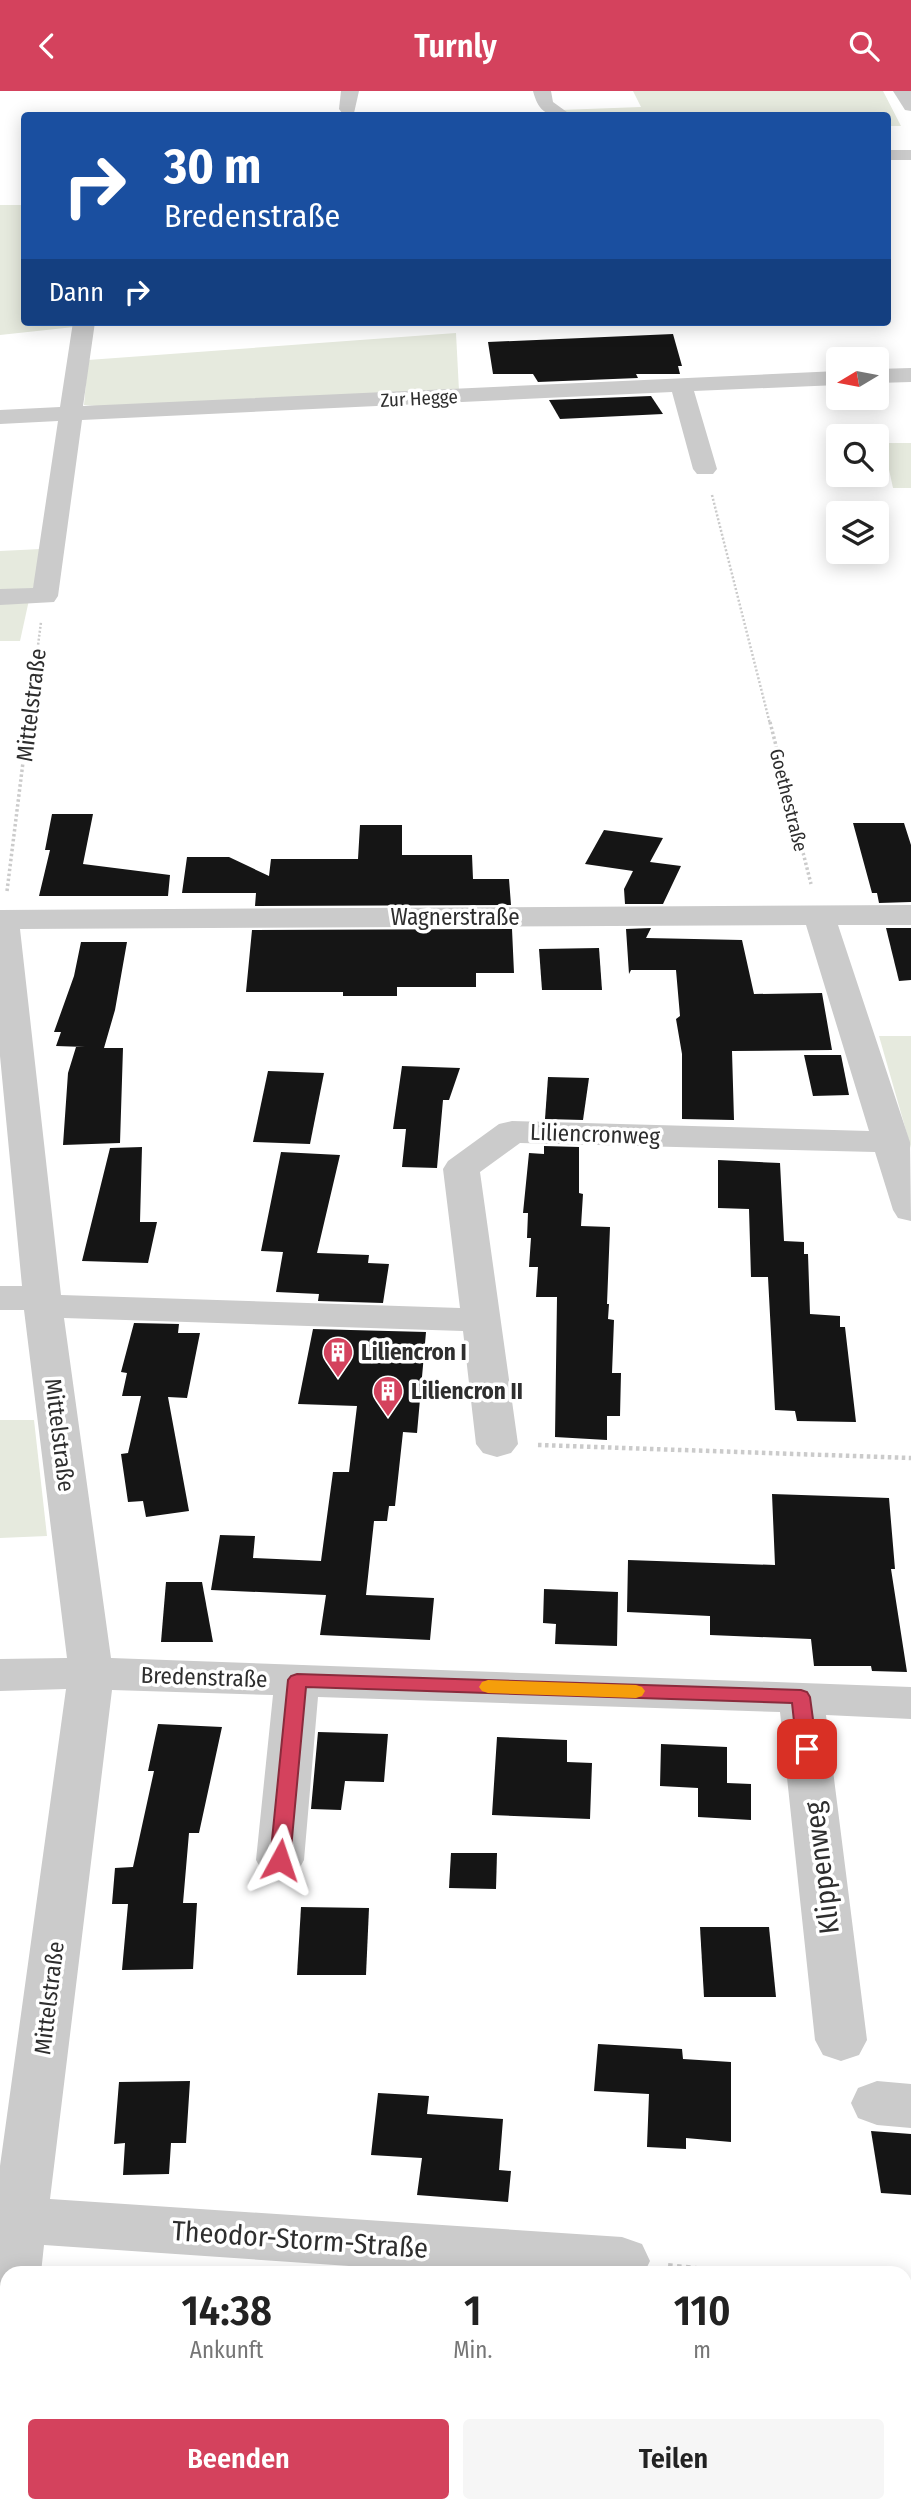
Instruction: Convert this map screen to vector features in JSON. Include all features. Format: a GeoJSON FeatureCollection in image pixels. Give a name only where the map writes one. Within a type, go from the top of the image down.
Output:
{"type":"FeatureCollection","features":[{"type":"Feature","properties":{"kind":"street"},"geometry":{"type":"LineString","coordinates":[[542,91],[545,104],[557,112]]}},
{"type":"Feature","properties":{"kind":"street"},"geometry":{"type":"LineString","coordinates":[[902,91],[911,106]]}},
{"type":"Feature","properties":{"kind":"street"},"geometry":{"type":"LineString","coordinates":[[891,155],[911,155]]}},
{"type":"Feature","properties":{"kind":"street"},"geometry":{"type":"LineString","coordinates":[[0,597],[45,596],[83,326]]}},
{"type":"Feature","properties":{"kind":"street"},"geometry":{"type":"LineString","coordinates":[[889,376],[911,375]]}},
{"type":"Feature","properties":{"kind":"street","name":"Zur Hegge"},"geometry":{"type":"LineString","coordinates":[[0,417],[826,379]]}},
{"type":"Feature","properties":{"kind":"street"},"geometry":{"type":"LineString","coordinates":[[681,386],[705,469]]}},
{"type":"Feature","properties":{"kind":"street"},"geometry":{"type":"LineString","coordinates":[[818,915],[897,1136],[911,1210]]}},
{"type":"Feature","properties":{"kind":"street","name":"Wagnerstraße"},"geometry":{"type":"LineString","coordinates":[[1,920],[911,915]]}},
{"type":"Feature","properties":{"kind":"street","name":"Mittelstraße"},"geometry":{"type":"LineString","coordinates":[[1,920],[11,1098],[43,1302],[92,1673],[12,2266]]}},
{"type":"Feature","properties":{"kind":"street","name":"Liliencronweg"},"geometry":{"type":"LineString","coordinates":[[498,1444],[461,1169],[512,1132],[897,1136]]}},
{"type":"Feature","properties":{"kind":"street"},"geometry":{"type":"LineString","coordinates":[[0,1298],[482,1320]]}},
{"type":"Feature","properties":{"kind":"street","name":"Bredenstraße"},"geometry":{"type":"LineString","coordinates":[[0,1675],[92,1673],[911,1703]]}},
{"type":"Feature","properties":{"kind":"street"},"geometry":{"type":"LineString","coordinates":[[280,1860],[297,1680]]}},
{"type":"Feature","properties":{"kind":"street","name":"Klippenweg"},"geometry":{"type":"LineString","coordinates":[[801,1697],[841,2040]]}},
{"type":"Feature","properties":{"kind":"street","name":"Theodor-Storm-Straße"},"geometry":{"type":"LineString","coordinates":[[344,2266],[622,2261]]}},
{"type":"Feature","properties":{"kind":"path","name":"Goethestraße"},"geometry":{"type":"LineString","coordinates":[[705,469],[818,915]]}},
{"type":"Feature","properties":{"kind":"path","name":"Mittelstraße"},"geometry":{"type":"LineString","coordinates":[[1,920],[45,596]]}},
{"type":"Feature","properties":{"kind":"path"},"geometry":{"type":"LineString","coordinates":[[498,1444],[911,1458]]}},
{"type":"Feature","properties":{"kind":"path"},"geometry":{"type":"LineString","coordinates":[[622,2261],[670,2266]]}},
{"type":"Feature","properties":{"kind":"shaded area"},"geometry":{"type":"Polygon","coordinates":[[[633,91],[883,91],[901,126],[891,126],[891,112],[560,110],[641,107],[633,91]]]}},
{"type":"Feature","properties":{"kind":"shaded area"},"geometry":{"type":"Polygon","coordinates":[[[0,205],[21,205],[21,326],[74,326],[0,335],[0,205]]]}},
{"type":"Feature","properties":{"kind":"shaded area"},"geometry":{"type":"Polygon","coordinates":[[[456,333],[459,391],[108,407],[84,405],[88,360],[456,333]]]}},
{"type":"Feature","properties":{"kind":"shaded area"},"geometry":{"type":"Polygon","coordinates":[[[889,443],[911,443],[911,488],[893,488],[889,470],[889,443]]]}},
{"type":"Feature","properties":{"kind":"shaded area"},"geometry":{"type":"Polygon","coordinates":[[[41,549],[33,590],[0,594],[0,551],[41,549]]]}},
{"type":"Feature","properties":{"kind":"shaded area"},"geometry":{"type":"Polygon","coordinates":[[[0,599],[29,600],[20,641],[0,641],[0,599]]]}},
{"type":"Feature","properties":{"kind":"shaded area"},"geometry":{"type":"Polygon","coordinates":[[[879,1036],[911,1036],[911,1148],[879,1036]]]}},
{"type":"Feature","properties":{"kind":"shaded area"},"geometry":{"type":"Polygon","coordinates":[[[0,1420],[34,1420],[47,1536],[0,1538],[0,1420]]]}},
{"type":"Feature","properties":{"kind":"building"},"geometry":{"type":"Polygon","coordinates":[[[673,334],[682,366],[678,366],[680,374],[636,374],[638,378],[538,382],[533,374],[493,374],[488,342],[673,334]]]}},
{"type":"Feature","properties":{"kind":"building"},"geometry":{"type":"Polygon","coordinates":[[[651,396],[663,414],[560,419],[549,400],[651,396]]]}},
{"type":"Feature","properties":{"kind":"building"},"geometry":{"type":"Polygon","coordinates":[[[52,814],[93,814],[83,864],[170,875],[168,896],[39,896],[50,850],[45,850],[52,814]]]}},
{"type":"Feature","properties":{"kind":"building"},"geometry":{"type":"Polygon","coordinates":[[[853,823],[904,823],[911,845],[911,902],[879,903],[877,893],[872,893],[853,823]]]}},
{"type":"Feature","properties":{"kind":"building"},"geometry":{"type":"Polygon","coordinates":[[[360,825],[402,825],[402,855],[472,855],[473,879],[509,879],[511,905],[255,906],[256,893],[182,893],[187,857],[229,857],[269,876],[271,859],[358,859],[360,825]]]}},
{"type":"Feature","properties":{"kind":"building"},"geometry":{"type":"Polygon","coordinates":[[[604,830],[663,838],[650,862],[681,866],[663,904],[625,904],[624,889],[633,871],[585,864],[604,830]]]}},
{"type":"Feature","properties":{"kind":"building"},"geometry":{"type":"Polygon","coordinates":[[[651,928],[646,938],[742,940],[754,994],[822,993],[832,1050],[732,1051],[734,1120],[682,1119],[682,1054],[676,1019],[680,1016],[676,970],[631,970],[629,974],[626,929],[651,928]]]}},
{"type":"Feature","properties":{"kind":"building"},"geometry":{"type":"Polygon","coordinates":[[[886,928],[911,928],[911,980],[899,981],[886,928]]]}},
{"type":"Feature","properties":{"kind":"building"},"geometry":{"type":"Polygon","coordinates":[[[512,929],[514,973],[476,973],[476,987],[397,987],[397,996],[343,996],[343,992],[246,992],[252,930],[512,929]]]}},
{"type":"Feature","properties":{"kind":"building"},"geometry":{"type":"Polygon","coordinates":[[[81,942],[127,942],[115,1010],[104,1048],[123,1048],[120,1143],[63,1145],[68,1073],[76,1047],[85,1047],[56,1046],[61,1032],[54,1032],[74,976],[81,942]]]}},
{"type":"Feature","properties":{"kind":"building"},"geometry":{"type":"Polygon","coordinates":[[[599,948],[602,990],[542,990],[539,949],[599,948]]]}},
{"type":"Feature","properties":{"kind":"building"},"geometry":{"type":"Polygon","coordinates":[[[804,1055],[841,1055],[849,1095],[813,1096],[804,1055]]]}},
{"type":"Feature","properties":{"kind":"building"},"geometry":{"type":"Polygon","coordinates":[[[402,1066],[460,1068],[449,1100],[443,1100],[437,1168],[402,1167],[406,1129],[393,1129],[402,1066]]]}},
{"type":"Feature","properties":{"kind":"building"},"geometry":{"type":"Polygon","coordinates":[[[268,1071],[324,1073],[310,1144],[253,1142],[268,1071]]]}},
{"type":"Feature","properties":{"kind":"building"},"geometry":{"type":"Polygon","coordinates":[[[548,1077],[589,1078],[583,1120],[545,1119],[548,1077]]]}},
{"type":"Feature","properties":{"kind":"building"},"geometry":{"type":"Polygon","coordinates":[[[544,1146],[579,1147],[579,1193],[583,1194],[581,1226],[610,1227],[607,1304],[608,1319],[614,1320],[612,1373],[621,1373],[620,1416],[607,1416],[607,1440],[555,1437],[557,1297],[536,1297],[538,1267],[529,1267],[531,1238],[527,1238],[528,1213],[523,1213],[529,1153],[544,1154],[544,1146]]]}},
{"type":"Feature","properties":{"kind":"building"},"geometry":{"type":"Polygon","coordinates":[[[142,1147],[140,1222],[157,1222],[148,1263],[82,1261],[110,1148],[142,1147]]]}},
{"type":"Feature","properties":{"kind":"building"},"geometry":{"type":"Polygon","coordinates":[[[281,1152],[340,1155],[317,1253],[369,1255],[368,1263],[389,1264],[383,1303],[318,1301],[319,1294],[276,1292],[283,1252],[261,1251],[281,1152]]]}},
{"type":"Feature","properties":{"kind":"building"},"geometry":{"type":"Polygon","coordinates":[[[718,1160],[780,1163],[784,1241],[804,1242],[804,1254],[808,1254],[810,1314],[840,1316],[840,1327],[845,1327],[856,1422],[797,1421],[795,1411],[775,1410],[768,1277],[751,1277],[749,1209],[718,1208],[718,1160]]]}},
{"type":"Feature","properties":{"kind":"building"},"geometry":{"type":"Polygon","coordinates":[[[134,1323],[179,1324],[178,1333],[200,1333],[187,1398],[168,1397],[189,1511],[146,1517],[143,1501],[128,1502],[121,1454],[128,1453],[141,1396],[122,1396],[127,1373],[121,1372],[134,1323]]]}},
{"type":"Feature","properties":{"kind":"building"},"geometry":{"type":"Polygon","coordinates":[[[313,1329],[426,1332],[417,1433],[403,1432],[395,1506],[389,1506],[387,1521],[374,1521],[366,1595],[434,1598],[430,1640],[320,1635],[326,1595],[211,1590],[220,1535],[255,1536],[253,1558],[321,1561],[333,1472],[349,1472],[357,1406],[298,1404],[313,1329]]]}},
{"type":"Feature","properties":{"kind":"building"},"geometry":{"type":"Polygon","coordinates":[[[772,1494],[889,1498],[895,1569],[891,1569],[907,1672],[872,1671],[871,1666],[814,1666],[811,1639],[710,1635],[710,1616],[627,1612],[628,1560],[775,1565],[772,1494]]]}},
{"type":"Feature","properties":{"kind":"building"},"geometry":{"type":"Polygon","coordinates":[[[166,1582],[202,1582],[213,1642],[161,1642],[166,1582]]]}},
{"type":"Feature","properties":{"kind":"building"},"geometry":{"type":"Polygon","coordinates":[[[544,1589],[618,1592],[617,1646],[555,1644],[556,1624],[543,1623],[544,1589]]]}},
{"type":"Feature","properties":{"kind":"building"},"geometry":{"type":"Polygon","coordinates":[[[158,1724],[222,1727],[199,1833],[189,1833],[183,1903],[197,1903],[193,1969],[122,1970],[128,1904],[112,1904],[115,1868],[133,1867],[154,1771],[148,1771],[158,1724]]]}},
{"type":"Feature","properties":{"kind":"building"},"geometry":{"type":"Polygon","coordinates":[[[318,1732],[388,1734],[384,1782],[345,1781],[341,1810],[311,1809],[318,1732]]]}},
{"type":"Feature","properties":{"kind":"building"},"geometry":{"type":"Polygon","coordinates":[[[497,1737],[567,1740],[567,1762],[592,1763],[590,1819],[492,1815],[497,1737]]]}},
{"type":"Feature","properties":{"kind":"building"},"geometry":{"type":"Polygon","coordinates":[[[661,1744],[727,1747],[727,1783],[751,1784],[751,1820],[698,1817],[698,1788],[660,1786],[661,1744]]]}},
{"type":"Feature","properties":{"kind":"building"},"geometry":{"type":"Polygon","coordinates":[[[451,1853],[497,1853],[496,1889],[449,1888],[451,1853]]]}},
{"type":"Feature","properties":{"kind":"building"},"geometry":{"type":"Polygon","coordinates":[[[301,1907],[369,1908],[366,1975],[297,1975],[301,1907]]]}},
{"type":"Feature","properties":{"kind":"building"},"geometry":{"type":"Polygon","coordinates":[[[700,1927],[769,1927],[776,1997],[704,1997],[700,1927]]]}},
{"type":"Feature","properties":{"kind":"building"},"geometry":{"type":"Polygon","coordinates":[[[598,2044],[682,2049],[683,2059],[731,2062],[731,2142],[686,2138],[686,2149],[647,2147],[649,2094],[594,2091],[598,2044]]]}},
{"type":"Feature","properties":{"kind":"building"},"geometry":{"type":"Polygon","coordinates":[[[190,2081],[186,2143],[171,2143],[169,2174],[123,2175],[125,2143],[114,2144],[119,2082],[190,2081]]]}},
{"type":"Feature","properties":{"kind":"building"},"geometry":{"type":"Polygon","coordinates":[[[378,2093],[429,2096],[427,2114],[503,2119],[499,2170],[511,2171],[508,2202],[417,2195],[422,2158],[371,2155],[378,2093]]]}},
{"type":"Feature","properties":{"kind":"building"},"geometry":{"type":"Polygon","coordinates":[[[871,2131],[911,2134],[911,2195],[881,2193],[871,2131]]]}},
{"type":"Feature","properties":{"kind":"slow traffic"},"geometry":{"type":"LineString","coordinates":[[488,1687],[636,1691]]}},
{"type":"Feature","properties":{"kind":"place","name":"Liliencron I"},"geometry":{"type":"Point","coordinates":[338,1379]}},
{"type":"Feature","properties":{"kind":"place","name":"Liliencron II"},"geometry":{"type":"Point","coordinates":[388,1418]}},
{"type":"Feature","properties":{"kind":"route"},"geometry":{"type":"LineString","coordinates":[[280,1860],[297,1680],[801,1697],[807,1749]]}}]}
